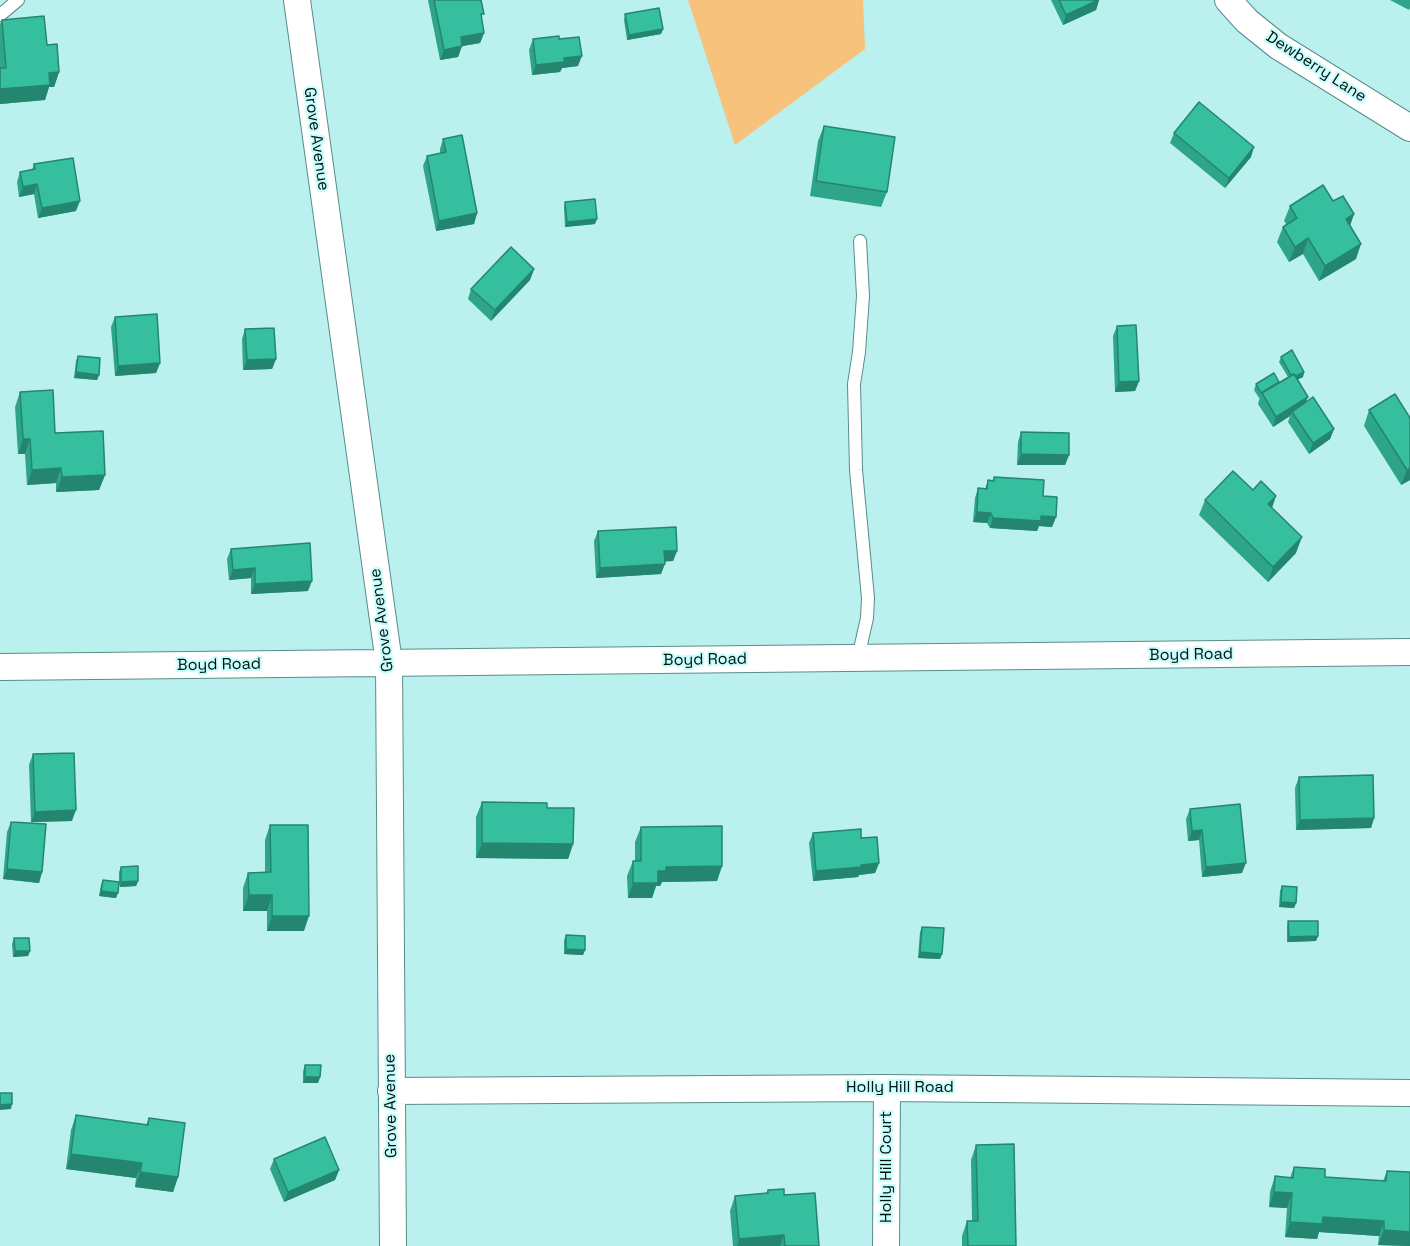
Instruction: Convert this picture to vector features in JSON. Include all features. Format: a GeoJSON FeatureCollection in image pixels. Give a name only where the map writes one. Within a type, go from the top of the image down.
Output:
{"type":"FeatureCollection","features":[{"type":"Feature","properties":{"kind":"street","name":"Grove Avenue"},"geometry":{"type":"LineString","coordinates":[[297,0],[389,663],[393,1246]]}},
{"type":"Feature","properties":{"kind":"street","name":"Dewberry Lane"},"geometry":{"type":"LineString","coordinates":[[1228,0],[1247,21],[1278,45],[1410,128]]}},
{"type":"Feature","properties":{"kind":"street","name":"Boyd Road"},"geometry":{"type":"LineString","coordinates":[[0,667],[1410,652]]}},
{"type":"Feature","properties":{"kind":"street","name":"Holly Hill Road"},"geometry":{"type":"LineString","coordinates":[[391,1091],[887,1088],[1410,1093]]}},
{"type":"Feature","properties":{"kind":"street","name":"Holly Hill Court"},"geometry":{"type":"LineString","coordinates":[[886,1246],[887,1088]]}},
{"type":"Feature","properties":{"kind":"lane"},"geometry":{"type":"LineString","coordinates":[[0,15],[18,0]]}},
{"type":"Feature","properties":{"kind":"lane"},"geometry":{"type":"LineString","coordinates":[[858,658],[867,618],[868,598],[856,470],[854,384],[860,352],[863,296],[860,241]]}},
{"type":"Feature","properties":{"kind":"shaded area"},"geometry":{"type":"Polygon","coordinates":[[[688,0],[863,0],[865,49],[735,145],[688,0]]]}},
{"type":"Feature","properties":{"kind":"building"},"geometry":{"type":"Polygon","coordinates":[[[434,0],[481,0],[484,33],[461,37],[462,46],[444,50],[434,0]]]}},
{"type":"Feature","properties":{"kind":"building"},"geometry":{"type":"Polygon","coordinates":[[[1059,0],[1098,0],[1066,15],[1059,0]]]}},
{"type":"Feature","properties":{"kind":"building"},"geometry":{"type":"Polygon","coordinates":[[[659,8],[663,29],[629,35],[625,14],[659,8]]]}},
{"type":"Feature","properties":{"kind":"building"},"geometry":{"type":"Polygon","coordinates":[[[44,16],[47,45],[57,44],[59,72],[49,73],[50,85],[0,89],[0,68],[6,68],[2,20],[44,16]]]}},
{"type":"Feature","properties":{"kind":"building"},"geometry":{"type":"Polygon","coordinates":[[[559,36],[559,39],[579,37],[582,56],[564,58],[564,62],[536,65],[533,39],[559,36]]]}},
{"type":"Feature","properties":{"kind":"building"},"geometry":{"type":"Polygon","coordinates":[[[1199,102],[1254,147],[1229,178],[1174,133],[1199,102]]]}},
{"type":"Feature","properties":{"kind":"building"},"geometry":{"type":"Polygon","coordinates":[[[824,126],[895,137],[887,192],[816,181],[824,126]]]}},
{"type":"Feature","properties":{"kind":"building"},"geometry":{"type":"Polygon","coordinates":[[[462,135],[477,213],[439,221],[427,156],[446,152],[443,139],[462,135]]]}},
{"type":"Feature","properties":{"kind":"building"},"geometry":{"type":"Polygon","coordinates":[[[73,158],[80,201],[42,208],[37,184],[23,187],[20,172],[35,169],[34,164],[73,158]]]}},
{"type":"Feature","properties":{"kind":"building"},"geometry":{"type":"Polygon","coordinates":[[[1323,185],[1333,201],[1343,196],[1354,214],[1346,219],[1361,244],[1325,266],[1308,238],[1295,247],[1283,227],[1297,218],[1290,206],[1323,185]]]}},
{"type":"Feature","properties":{"kind":"building"},"geometry":{"type":"Polygon","coordinates":[[[595,199],[597,219],[567,222],[565,202],[595,199]]]}},
{"type":"Feature","properties":{"kind":"building"},"geometry":{"type":"Polygon","coordinates":[[[511,247],[534,269],[495,310],[471,289],[511,247]]]}},
{"type":"Feature","properties":{"kind":"building"},"geometry":{"type":"Polygon","coordinates":[[[157,314],[160,363],[118,366],[115,317],[157,314]]]}},
{"type":"Feature","properties":{"kind":"building"},"geometry":{"type":"Polygon","coordinates":[[[1136,325],[1139,381],[1119,382],[1117,326],[1136,325]]]}},
{"type":"Feature","properties":{"kind":"building"},"geometry":{"type":"Polygon","coordinates":[[[274,328],[276,359],[247,360],[245,329],[274,328]]]}},
{"type":"Feature","properties":{"kind":"building"},"geometry":{"type":"Polygon","coordinates":[[[1292,350],[1304,372],[1296,376],[1291,375],[1281,357],[1292,350]]]}},
{"type":"Feature","properties":{"kind":"building"},"geometry":{"type":"Polygon","coordinates":[[[78,356],[100,358],[99,375],[76,372],[78,356]]]}},
{"type":"Feature","properties":{"kind":"building"},"geometry":{"type":"Polygon","coordinates":[[[1274,373],[1279,382],[1261,393],[1256,384],[1274,373]]]}},
{"type":"Feature","properties":{"kind":"building"},"geometry":{"type":"Polygon","coordinates":[[[1294,374],[1308,397],[1276,417],[1262,393],[1294,374]]]}},
{"type":"Feature","properties":{"kind":"building"},"geometry":{"type":"Polygon","coordinates":[[[53,390],[55,433],[103,431],[105,475],[62,477],[61,468],[32,470],[30,439],[23,439],[20,392],[53,390]]]}},
{"type":"Feature","properties":{"kind":"building"},"geometry":{"type":"Polygon","coordinates":[[[1395,394],[1410,418],[1410,468],[1407,470],[1369,410],[1395,394]]]}},
{"type":"Feature","properties":{"kind":"building"},"geometry":{"type":"Polygon","coordinates":[[[1313,397],[1334,429],[1313,443],[1292,412],[1313,397]]]}},
{"type":"Feature","properties":{"kind":"building"},"geometry":{"type":"Polygon","coordinates":[[[1021,432],[1069,433],[1069,455],[1021,454],[1021,432]]]}},
{"type":"Feature","properties":{"kind":"building"},"geometry":{"type":"Polygon","coordinates":[[[1233,471],[1253,490],[1261,481],[1276,496],[1268,504],[1302,537],[1273,567],[1205,500],[1233,471]]]}},
{"type":"Feature","properties":{"kind":"building"},"geometry":{"type":"Polygon","coordinates":[[[994,477],[1044,480],[1043,496],[1057,497],[1056,517],[1041,516],[1041,521],[993,518],[991,513],[977,512],[978,488],[987,489],[988,480],[994,481],[994,477]]]}},
{"type":"Feature","properties":{"kind":"building"},"geometry":{"type":"Polygon","coordinates":[[[676,527],[677,551],[664,551],[665,564],[600,568],[598,531],[676,527]]]}},
{"type":"Feature","properties":{"kind":"building"},"geometry":{"type":"Polygon","coordinates":[[[310,543],[312,581],[255,584],[255,568],[233,570],[231,549],[310,543]]]}},
{"type":"Feature","properties":{"kind":"building"},"geometry":{"type":"Polygon","coordinates":[[[74,753],[76,810],[35,812],[33,754],[74,753]]]}},
{"type":"Feature","properties":{"kind":"building"},"geometry":{"type":"Polygon","coordinates":[[[1373,775],[1374,818],[1300,820],[1299,777],[1373,775]]]}},
{"type":"Feature","properties":{"kind":"building"},"geometry":{"type":"Polygon","coordinates":[[[482,802],[547,803],[547,808],[574,808],[573,844],[482,843],[482,802]]]}},
{"type":"Feature","properties":{"kind":"building"},"geometry":{"type":"Polygon","coordinates":[[[1240,804],[1246,863],[1206,867],[1202,830],[1192,831],[1190,809],[1240,804]]]}},
{"type":"Feature","properties":{"kind":"building"},"geometry":{"type":"Polygon","coordinates":[[[11,822],[46,824],[42,872],[7,869],[11,822]]]}},
{"type":"Feature","properties":{"kind":"building"},"geometry":{"type":"Polygon","coordinates":[[[270,825],[308,825],[309,916],[272,916],[272,895],[249,895],[248,873],[271,872],[270,825]]]}},
{"type":"Feature","properties":{"kind":"building"},"geometry":{"type":"Polygon","coordinates":[[[722,826],[722,866],[666,867],[666,871],[658,871],[658,883],[633,883],[633,861],[641,861],[641,827],[722,826]]]}},
{"type":"Feature","properties":{"kind":"building"},"geometry":{"type":"Polygon","coordinates":[[[861,829],[861,838],[877,837],[879,863],[816,871],[813,833],[861,829]]]}},
{"type":"Feature","properties":{"kind":"building"},"geometry":{"type":"Polygon","coordinates":[[[138,866],[138,881],[121,882],[121,867],[138,866]]]}},
{"type":"Feature","properties":{"kind":"building"},"geometry":{"type":"Polygon","coordinates":[[[103,880],[119,882],[118,893],[101,891],[103,880]]]}},
{"type":"Feature","properties":{"kind":"building"},"geometry":{"type":"Polygon","coordinates":[[[1282,886],[1297,887],[1296,903],[1281,902],[1282,886]]]}},
{"type":"Feature","properties":{"kind":"building"},"geometry":{"type":"Polygon","coordinates":[[[1288,921],[1318,921],[1318,936],[1289,937],[1288,921]]]}},
{"type":"Feature","properties":{"kind":"building"},"geometry":{"type":"Polygon","coordinates":[[[922,927],[944,928],[942,954],[920,952],[922,927]]]}},
{"type":"Feature","properties":{"kind":"building"},"geometry":{"type":"Polygon","coordinates":[[[566,935],[585,936],[585,950],[566,949],[566,935]]]}},
{"type":"Feature","properties":{"kind":"building"},"geometry":{"type":"Polygon","coordinates":[[[14,938],[29,938],[30,951],[15,951],[14,938]]]}},
{"type":"Feature","properties":{"kind":"building"},"geometry":{"type":"Polygon","coordinates":[[[305,1065],[321,1065],[320,1077],[305,1077],[305,1065]]]}},
{"type":"Feature","properties":{"kind":"building"},"geometry":{"type":"Polygon","coordinates":[[[0,1093],[12,1093],[12,1104],[0,1105],[0,1093]]]}},
{"type":"Feature","properties":{"kind":"building"},"geometry":{"type":"Polygon","coordinates":[[[76,1115],[148,1125],[149,1118],[185,1123],[178,1177],[140,1172],[142,1163],[71,1154],[76,1115]]]}},
{"type":"Feature","properties":{"kind":"building"},"geometry":{"type":"Polygon","coordinates":[[[325,1137],[339,1170],[288,1192],[274,1159],[325,1137]]]}},
{"type":"Feature","properties":{"kind":"building"},"geometry":{"type":"Polygon","coordinates":[[[1014,1144],[1016,1246],[968,1246],[967,1221],[978,1221],[976,1145],[1014,1144]]]}},
{"type":"Feature","properties":{"kind":"building"},"geometry":{"type":"Polygon","coordinates":[[[1294,1167],[1325,1169],[1325,1177],[1386,1181],[1387,1171],[1410,1172],[1410,1232],[1384,1230],[1384,1221],[1323,1217],[1322,1224],[1290,1222],[1292,1193],[1274,1192],[1275,1176],[1293,1178],[1294,1167]]]}},
{"type":"Feature","properties":{"kind":"building"},"geometry":{"type":"Polygon","coordinates":[[[784,1189],[784,1195],[815,1193],[819,1246],[785,1246],[784,1235],[739,1239],[735,1196],[784,1189]]]}}]}
